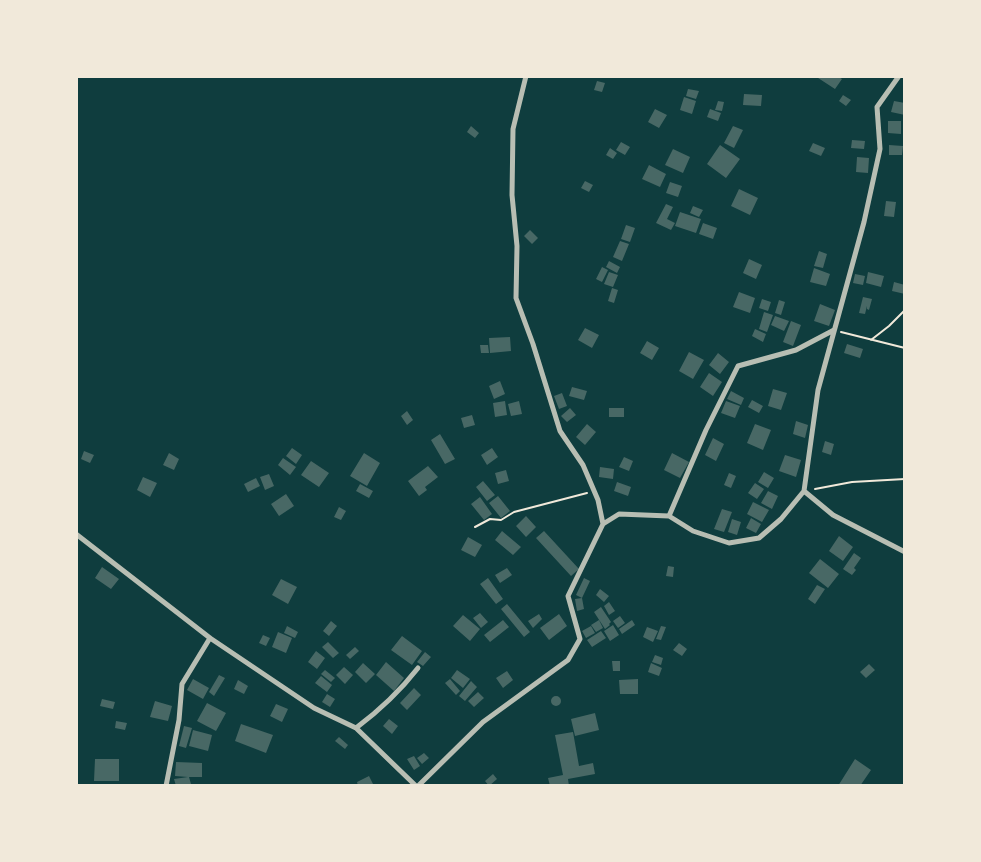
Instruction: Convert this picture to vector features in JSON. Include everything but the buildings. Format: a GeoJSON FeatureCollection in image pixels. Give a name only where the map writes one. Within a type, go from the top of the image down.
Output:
{"type":"FeatureCollection","features":[{"type":"Feature","properties":{"kind":"street"},"geometry":{"type":"LineString","coordinates":[[526,76],[513,130],[512,195],[517,246],[516,298],[533,344],[560,431],[583,465],[598,500],[603,524]]}},
{"type":"Feature","properties":{"kind":"street"},"geometry":{"type":"LineString","coordinates":[[76,534],[210,638],[314,708],[356,728],[417,786],[483,722],[568,660],[580,639],[568,596],[603,524],[619,514],[669,516],[693,531],[729,543],[759,538],[781,519],[804,491],[818,390],[864,222],[880,149],[877,107],[899,76]]}},
{"type":"Feature","properties":{"kind":"street"},"geometry":{"type":"LineString","coordinates":[[669,516],[706,430],[738,366],[796,350],[834,330]]}},
{"type":"Feature","properties":{"kind":"street"},"geometry":{"type":"LineString","coordinates":[[804,491],[833,515],[905,552]]}},
{"type":"Feature","properties":{"kind":"street"},"geometry":{"type":"LineString","coordinates":[[166,786],[180,720],[182,684],[210,638]]}},
{"type":"Feature","properties":{"kind":"street"},"geometry":{"type":"LineString","coordinates":[[356,728],[380,710],[400,691],[418,668]]}},
{"type":"Feature","properties":{"kind":"path"},"geometry":{"type":"LineString","coordinates":[[871,340],[905,310]]}},
{"type":"Feature","properties":{"kind":"path"},"geometry":{"type":"LineString","coordinates":[[834,330],[905,348]]}},
{"type":"Feature","properties":{"kind":"path"},"geometry":{"type":"LineString","coordinates":[[804,491],[852,482],[905,479]]}},
{"type":"Feature","properties":{"kind":"path"},"geometry":{"type":"LineString","coordinates":[[474,527],[490,519],[501,520],[514,512],[594,491]]}}]}
